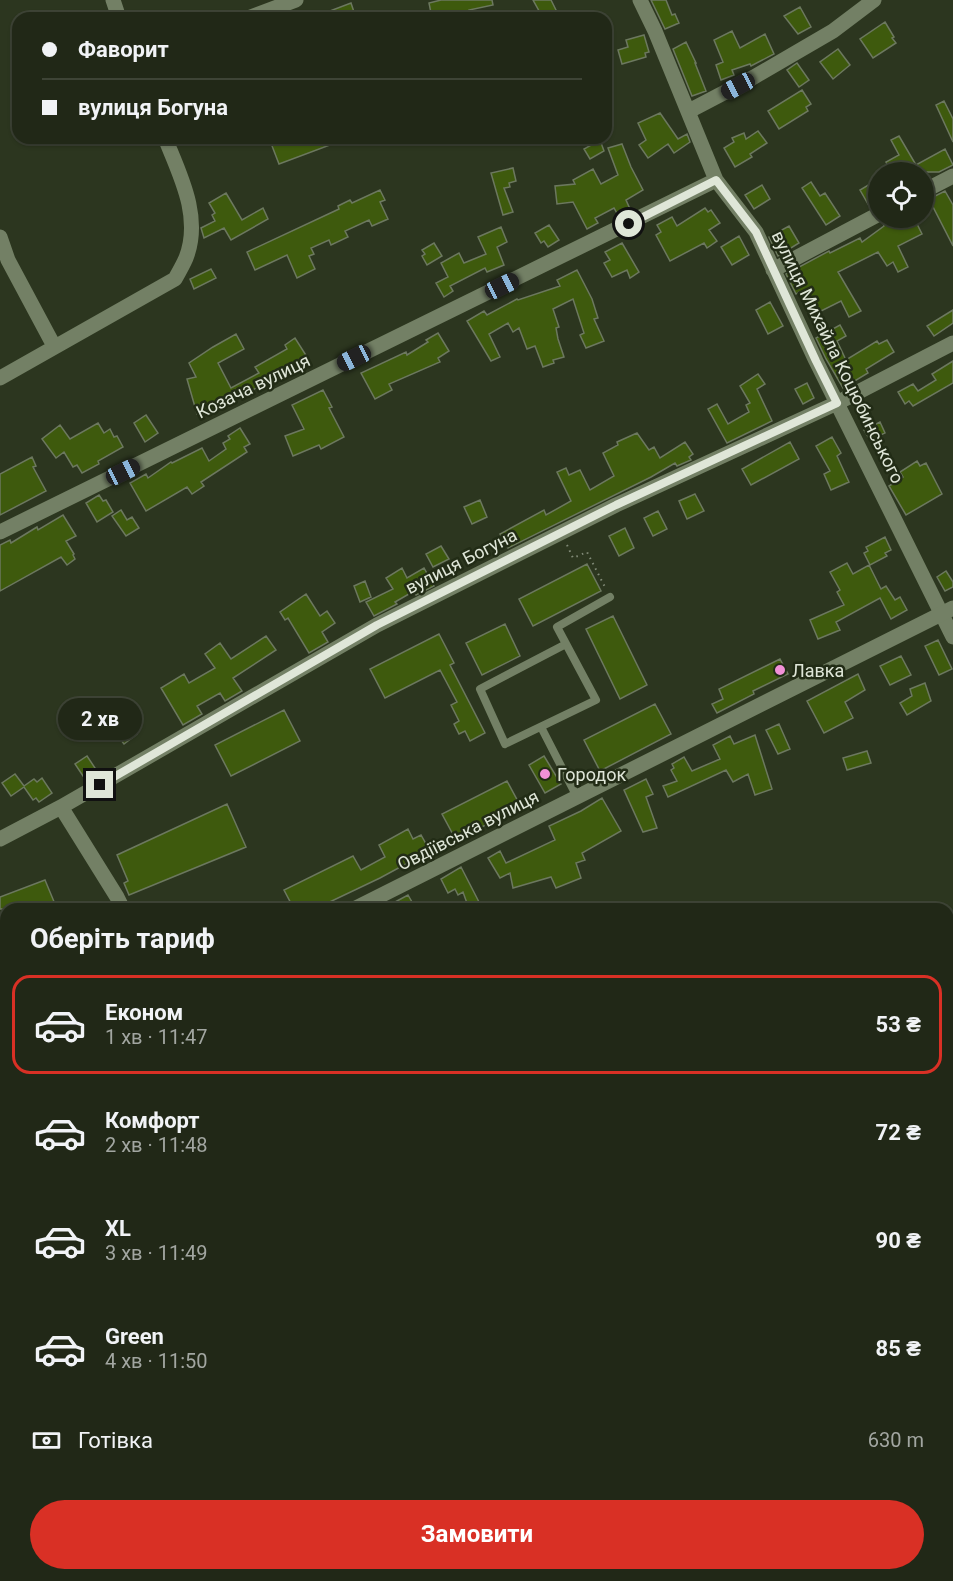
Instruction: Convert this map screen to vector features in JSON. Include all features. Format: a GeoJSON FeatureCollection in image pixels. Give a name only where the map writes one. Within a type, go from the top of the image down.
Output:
{"type":"FeatureCollection","features":[{"type":"Feature","properties":{"kind":"street"},"geometry":{"type":"LineString","coordinates":[[264,12],[296,0]]}},
{"type":"Feature","properties":{"kind":"street","name":"вулиця Михайла Коцюбинського"},"geometry":{"type":"LineString","coordinates":[[640,0],[689,111],[716,180],[756,232],[837,403],[948,611],[953,637]]}},
{"type":"Feature","properties":{"kind":"street"},"geometry":{"type":"LineString","coordinates":[[689,111],[754,77],[833,31],[874,0]]}},
{"type":"Feature","properties":{"kind":"street"},"geometry":{"type":"LineString","coordinates":[[0,378],[175,279],[187,257],[191,236],[189,197],[167,144]]}},
{"type":"Feature","properties":{"kind":"street"},"geometry":{"type":"LineString","coordinates":[[934,186],[953,176]]}},
{"type":"Feature","properties":{"kind":"street","name":"Козача вулиця"},"geometry":{"type":"LineString","coordinates":[[0,532],[716,180]]}},
{"type":"Feature","properties":{"kind":"street"},"geometry":{"type":"LineString","coordinates":[[773,270],[868,220]]}},
{"type":"Feature","properties":{"kind":"street"},"geometry":{"type":"LineString","coordinates":[[0,237],[8,260],[54,346]]}},
{"type":"Feature","properties":{"kind":"street","name":"вулиця Богуна"},"geometry":{"type":"LineString","coordinates":[[0,839],[61,807],[377,625],[616,505],[837,403],[953,343]]}},
{"type":"Feature","properties":{"kind":"street","name":"Овдіївська вулиця"},"geometry":{"type":"LineString","coordinates":[[371,903],[948,611]]}},
{"type":"Feature","properties":{"kind":"street"},"geometry":{"type":"LineString","coordinates":[[61,807],[120,903]]}},
{"type":"Feature","properties":{"kind":"lane"},"geometry":{"type":"LineString","coordinates":[[566,644],[480,689],[505,744],[596,700],[557,627],[610,597]]}},
{"type":"Feature","properties":{"kind":"lane"},"geometry":{"type":"LineString","coordinates":[[541,727],[577,797]]}},
{"type":"Feature","properties":{"kind":"path"},"geometry":{"type":"LineString","coordinates":[[561,533],[573,558],[587,552],[610,597]]}},
{"type":"Feature","properties":{"kind":"building"},"geometry":{"type":"Polygon","coordinates":[[[441,0],[492,0],[493,5],[469,10],[470,12],[431,12],[429,3],[441,0]]]}},
{"type":"Feature","properties":{"kind":"building"},"geometry":{"type":"Polygon","coordinates":[[[533,0],[551,0],[557,12],[540,12],[533,0]]]}},
{"type":"Feature","properties":{"kind":"building"},"geometry":{"type":"Polygon","coordinates":[[[651,0],[666,0],[672,15],[675,14],[679,23],[665,29],[651,0]]]}},
{"type":"Feature","properties":{"kind":"building"},"geometry":{"type":"Polygon","coordinates":[[[351,3],[354,12],[327,12],[351,3]]]}},
{"type":"Feature","properties":{"kind":"building"},"geometry":{"type":"Polygon","coordinates":[[[800,7],[811,27],[798,34],[784,16],[800,7]]]}},
{"type":"Feature","properties":{"kind":"building"},"geometry":{"type":"Polygon","coordinates":[[[885,22],[896,43],[873,58],[860,39],[885,22]]]}},
{"type":"Feature","properties":{"kind":"building"},"geometry":{"type":"Polygon","coordinates":[[[732,31],[740,48],[765,34],[774,54],[751,66],[750,64],[732,70],[734,75],[721,80],[716,65],[723,62],[714,40],[732,31]]]}},
{"type":"Feature","properties":{"kind":"building"},"geometry":{"type":"Polygon","coordinates":[[[644,35],[649,52],[645,53],[646,57],[622,64],[618,50],[628,47],[626,40],[644,35]]]}},
{"type":"Feature","properties":{"kind":"building"},"geometry":{"type":"Polygon","coordinates":[[[686,42],[706,91],[692,96],[673,49],[686,42]]]}},
{"type":"Feature","properties":{"kind":"building"},"geometry":{"type":"Polygon","coordinates":[[[838,49],[850,65],[833,79],[820,62],[838,49]]]}},
{"type":"Feature","properties":{"kind":"building"},"geometry":{"type":"Polygon","coordinates":[[[797,63],[809,80],[799,87],[787,70],[797,63]]]}},
{"type":"Feature","properties":{"kind":"building"},"geometry":{"type":"Polygon","coordinates":[[[802,90],[811,104],[806,107],[808,111],[779,129],[768,111],[802,90]]]}},
{"type":"Feature","properties":{"kind":"building"},"geometry":{"type":"Polygon","coordinates":[[[944,101],[953,119],[953,142],[936,105],[944,101]]]}},
{"type":"Feature","properties":{"kind":"building"},"geometry":{"type":"Polygon","coordinates":[[[660,113],[678,139],[687,134],[690,142],[674,153],[668,144],[648,158],[639,145],[646,140],[638,123],[660,113]]]}},
{"type":"Feature","properties":{"kind":"building"},"geometry":{"type":"Polygon","coordinates":[[[758,131],[767,143],[750,154],[752,157],[735,167],[724,148],[734,142],[732,138],[744,133],[746,139],[758,131]]]}},
{"type":"Feature","properties":{"kind":"building"},"geometry":{"type":"Polygon","coordinates":[[[899,136],[914,162],[886,162],[899,155],[891,140],[899,136]]]}},
{"type":"Feature","properties":{"kind":"building"},"geometry":{"type":"Polygon","coordinates":[[[271,144],[333,144],[279,164],[271,144]]]}},
{"type":"Feature","properties":{"kind":"building"},"geometry":{"type":"Polygon","coordinates":[[[593,144],[601,144],[604,151],[590,159],[584,149],[593,144]]]}},
{"type":"Feature","properties":{"kind":"building"},"geometry":{"type":"Polygon","coordinates":[[[622,144],[643,190],[626,200],[630,209],[618,215],[614,208],[595,218],[598,223],[587,229],[573,202],[557,204],[555,186],[575,184],[573,180],[593,169],[601,184],[618,175],[608,148],[622,144]]]}},
{"type":"Feature","properties":{"kind":"building"},"geometry":{"type":"Polygon","coordinates":[[[945,149],[953,165],[934,172],[934,162],[921,162],[945,149]]]}},
{"type":"Feature","properties":{"kind":"building"},"geometry":{"type":"Polygon","coordinates":[[[513,168],[516,181],[509,183],[510,187],[504,188],[513,212],[503,215],[491,173],[513,168]]]}},
{"type":"Feature","properties":{"kind":"building"},"geometry":{"type":"Polygon","coordinates":[[[811,182],[820,196],[825,193],[840,216],[826,225],[802,188],[811,182]]]}},
{"type":"Feature","properties":{"kind":"building"},"geometry":{"type":"Polygon","coordinates":[[[762,185],[770,199],[754,209],[745,195],[762,185]]]}},
{"type":"Feature","properties":{"kind":"building"},"geometry":{"type":"Polygon","coordinates":[[[868,185],[868,204],[860,190],[868,185]]]}},
{"type":"Feature","properties":{"kind":"building"},"geometry":{"type":"Polygon","coordinates":[[[380,190],[385,200],[380,202],[388,219],[372,226],[369,220],[345,231],[348,237],[331,245],[329,240],[311,248],[314,254],[309,256],[315,269],[297,278],[287,255],[255,270],[247,252],[339,209],[338,206],[350,200],[352,203],[380,190]]]}},
{"type":"Feature","properties":{"kind":"building"},"geometry":{"type":"Polygon","coordinates":[[[945,191],[953,205],[953,246],[934,209],[934,196],[945,191]]]}},
{"type":"Feature","properties":{"kind":"building"},"geometry":{"type":"Polygon","coordinates":[[[226,193],[242,220],[263,208],[268,219],[231,240],[224,228],[204,238],[201,228],[215,221],[212,215],[215,213],[209,203],[226,193]]]}},
{"type":"Feature","properties":{"kind":"building"},"geometry":{"type":"Polygon","coordinates":[[[705,208],[708,212],[711,210],[720,223],[709,230],[717,241],[707,248],[704,243],[670,261],[656,235],[661,232],[657,225],[672,217],[677,226],[705,208]]]}},
{"type":"Feature","properties":{"kind":"building"},"geometry":{"type":"Polygon","coordinates":[[[549,225],[559,240],[548,247],[544,241],[541,243],[535,233],[549,225]]]}},
{"type":"Feature","properties":{"kind":"building"},"geometry":{"type":"Polygon","coordinates":[[[789,226],[799,243],[778,256],[769,237],[789,226]]]}},
{"type":"Feature","properties":{"kind":"building"},"geometry":{"type":"Polygon","coordinates":[[[501,227],[507,242],[497,247],[504,265],[487,272],[485,268],[450,286],[453,291],[444,297],[436,283],[448,277],[441,263],[459,253],[464,263],[486,254],[478,237],[501,227]]]}},
{"type":"Feature","properties":{"kind":"building"},"geometry":{"type":"Polygon","coordinates":[[[881,228],[919,228],[922,234],[898,246],[908,267],[898,272],[893,262],[887,266],[878,252],[838,272],[861,311],[849,317],[841,301],[811,316],[799,292],[796,294],[786,274],[829,251],[830,253],[860,238],[862,242],[881,228]]]}},
{"type":"Feature","properties":{"kind":"building"},"geometry":{"type":"Polygon","coordinates":[[[739,236],[749,255],[732,265],[721,247],[739,236]]]}},
{"type":"Feature","properties":{"kind":"building"},"geometry":{"type":"Polygon","coordinates":[[[434,243],[442,256],[427,265],[422,256],[425,254],[422,250],[434,243]]]}},
{"type":"Feature","properties":{"kind":"building"},"geometry":{"type":"Polygon","coordinates":[[[622,243],[639,272],[630,278],[627,270],[612,277],[604,263],[610,260],[605,252],[622,243]]]}},
{"type":"Feature","properties":{"kind":"building"},"geometry":{"type":"Polygon","coordinates":[[[211,269],[216,278],[194,289],[190,279],[211,269]]]}},
{"type":"Feature","properties":{"kind":"building"},"geometry":{"type":"Polygon","coordinates":[[[577,270],[592,299],[598,318],[594,319],[604,341],[586,348],[580,335],[584,333],[573,299],[553,309],[559,327],[556,328],[558,339],[564,357],[553,360],[554,363],[543,367],[535,346],[527,349],[519,328],[513,332],[508,323],[489,334],[500,357],[491,361],[467,321],[484,311],[487,315],[517,299],[560,286],[557,280],[577,270]]]}},
{"type":"Feature","properties":{"kind":"building"},"geometry":{"type":"Polygon","coordinates":[[[770,302],[783,326],[768,334],[756,310],[770,302]]]}},
{"type":"Feature","properties":{"kind":"building"},"geometry":{"type":"Polygon","coordinates":[[[953,310],[953,323],[934,336],[927,326],[953,310]]]}},
{"type":"Feature","properties":{"kind":"building"},"geometry":{"type":"Polygon","coordinates":[[[840,325],[846,336],[837,341],[846,360],[877,341],[879,344],[887,340],[894,352],[866,369],[868,373],[843,388],[816,338],[840,325]]]}},
{"type":"Feature","properties":{"kind":"building"},"geometry":{"type":"Polygon","coordinates":[[[438,333],[449,351],[438,358],[440,362],[389,384],[392,390],[375,399],[361,373],[406,352],[407,355],[438,333]]]}},
{"type":"Feature","properties":{"kind":"building"},"geometry":{"type":"Polygon","coordinates":[[[236,334],[244,349],[218,363],[231,388],[259,373],[255,367],[287,349],[285,345],[295,338],[309,360],[213,411],[211,407],[197,414],[187,379],[196,377],[189,363],[236,334]]]}},
{"type":"Feature","properties":{"kind":"building"},"geometry":{"type":"Polygon","coordinates":[[[953,361],[953,383],[913,406],[909,401],[905,404],[898,392],[913,384],[918,391],[936,380],[932,374],[953,361]]]}},
{"type":"Feature","properties":{"kind":"building"},"geometry":{"type":"Polygon","coordinates":[[[758,374],[765,384],[757,389],[772,421],[727,443],[708,409],[717,404],[728,424],[749,412],[746,405],[750,403],[740,386],[758,374]]]}},
{"type":"Feature","properties":{"kind":"building"},"geometry":{"type":"Polygon","coordinates":[[[807,383],[814,398],[803,404],[795,389],[807,383]]]}},
{"type":"Feature","properties":{"kind":"building"},"geometry":{"type":"Polygon","coordinates":[[[323,390],[332,407],[329,408],[344,437],[321,449],[319,445],[293,456],[285,436],[304,429],[292,405],[323,390]]]}},
{"type":"Feature","properties":{"kind":"building"},"geometry":{"type":"Polygon","coordinates":[[[146,415],[158,433],[145,442],[134,423],[146,415]]]}},
{"type":"Feature","properties":{"kind":"building"},"geometry":{"type":"Polygon","coordinates":[[[880,422],[885,433],[870,440],[864,430],[880,422]]]}},
{"type":"Feature","properties":{"kind":"building"},"geometry":{"type":"Polygon","coordinates":[[[98,423],[104,433],[110,429],[123,447],[82,473],[77,465],[73,467],[64,452],[56,458],[42,439],[60,425],[70,439],[98,423]]]}},
{"type":"Feature","properties":{"kind":"building"},"geometry":{"type":"Polygon","coordinates":[[[240,428],[250,444],[244,447],[247,452],[201,482],[204,486],[192,494],[187,487],[146,511],[130,483],[146,474],[148,478],[171,462],[202,448],[209,461],[226,449],[223,443],[230,439],[228,436],[240,428]]]}},
{"type":"Feature","properties":{"kind":"building"},"geometry":{"type":"Polygon","coordinates":[[[637,433],[649,450],[654,447],[660,458],[685,442],[693,454],[689,457],[691,460],[677,466],[675,463],[508,548],[500,534],[544,510],[546,515],[571,501],[557,472],[566,468],[569,475],[580,470],[590,490],[614,476],[603,453],[618,445],[617,442],[637,433]]]}},
{"type":"Feature","properties":{"kind":"building"},"geometry":{"type":"Polygon","coordinates":[[[832,437],[841,453],[837,456],[849,482],[831,490],[824,474],[830,471],[816,446],[832,437]]]}},
{"type":"Feature","properties":{"kind":"building"},"geometry":{"type":"Polygon","coordinates":[[[790,442],[799,459],[751,485],[742,469],[790,442]]]}},
{"type":"Feature","properties":{"kind":"building"},"geometry":{"type":"Polygon","coordinates":[[[32,457],[36,466],[33,467],[46,491],[0,515],[0,474],[32,457]]]}},
{"type":"Feature","properties":{"kind":"building"},"geometry":{"type":"Polygon","coordinates":[[[917,461],[920,466],[926,463],[942,494],[906,515],[889,486],[903,477],[900,472],[917,461]]]}},
{"type":"Feature","properties":{"kind":"building"},"geometry":{"type":"Polygon","coordinates":[[[695,494],[704,511],[687,519],[679,501],[695,494]]]}},
{"type":"Feature","properties":{"kind":"building"},"geometry":{"type":"Polygon","coordinates":[[[99,495],[103,501],[106,500],[113,512],[97,522],[86,503],[99,495]]]}},
{"type":"Feature","properties":{"kind":"building"},"geometry":{"type":"Polygon","coordinates":[[[480,500],[487,517],[472,524],[464,507],[480,500]]]}},
{"type":"Feature","properties":{"kind":"building"},"geometry":{"type":"Polygon","coordinates":[[[121,510],[127,520],[132,517],[139,528],[126,536],[112,516],[121,510]]]}},
{"type":"Feature","properties":{"kind":"building"},"geometry":{"type":"Polygon","coordinates":[[[658,511],[667,529],[653,536],[644,518],[658,511]]]}},
{"type":"Feature","properties":{"kind":"building"},"geometry":{"type":"Polygon","coordinates":[[[63,515],[76,536],[66,541],[75,559],[67,565],[61,557],[0,591],[0,545],[10,540],[11,543],[63,515]]]}},
{"type":"Feature","properties":{"kind":"building"},"geometry":{"type":"Polygon","coordinates":[[[625,528],[634,548],[619,556],[609,536],[625,528]]]}},
{"type":"Feature","properties":{"kind":"building"},"geometry":{"type":"Polygon","coordinates":[[[885,537],[891,550],[885,553],[887,556],[870,565],[864,553],[868,551],[866,547],[885,537]]]}},
{"type":"Feature","properties":{"kind":"building"},"geometry":{"type":"Polygon","coordinates":[[[441,546],[449,559],[433,567],[426,554],[441,546]]]}},
{"type":"Feature","properties":{"kind":"building"},"geometry":{"type":"Polygon","coordinates":[[[847,563],[853,574],[869,565],[881,589],[886,586],[895,600],[900,597],[907,610],[891,619],[880,598],[836,622],[840,630],[818,639],[810,620],[844,605],[837,592],[840,590],[830,572],[847,563]]]}},
{"type":"Feature","properties":{"kind":"building"},"geometry":{"type":"Polygon","coordinates":[[[587,564],[601,591],[533,626],[519,599],[587,564]]]}},
{"type":"Feature","properties":{"kind":"building"},"geometry":{"type":"Polygon","coordinates":[[[402,568],[407,578],[424,568],[434,586],[416,595],[414,591],[395,602],[397,604],[374,616],[366,602],[393,589],[386,578],[402,568]]]}},
{"type":"Feature","properties":{"kind":"building"},"geometry":{"type":"Polygon","coordinates":[[[946,571],[953,582],[953,587],[945,591],[937,577],[946,571]]]}},
{"type":"Feature","properties":{"kind":"building"},"geometry":{"type":"Polygon","coordinates":[[[365,581],[371,597],[360,602],[354,586],[365,581]]]}},
{"type":"Feature","properties":{"kind":"building"},"geometry":{"type":"Polygon","coordinates":[[[306,594],[320,616],[327,611],[335,623],[322,632],[328,642],[309,653],[288,618],[285,620],[280,612],[306,594]]]}},
{"type":"Feature","properties":{"kind":"building"},"geometry":{"type":"Polygon","coordinates":[[[613,616],[647,685],[620,699],[586,629],[613,616]]]}},
{"type":"Feature","properties":{"kind":"building"},"geometry":{"type":"Polygon","coordinates":[[[505,624],[520,656],[482,675],[466,643],[505,624]]]}},
{"type":"Feature","properties":{"kind":"building"},"geometry":{"type":"Polygon","coordinates":[[[439,634],[454,663],[450,665],[485,733],[470,741],[465,731],[459,734],[454,724],[459,721],[451,705],[457,702],[440,670],[385,698],[370,669],[439,634]]]}},
{"type":"Feature","properties":{"kind":"building"},"geometry":{"type":"Polygon","coordinates":[[[266,636],[276,650],[233,678],[242,691],[225,701],[220,693],[197,706],[202,714],[183,725],[161,688],[184,674],[189,683],[215,668],[205,654],[220,643],[231,659],[266,636]]]}},
{"type":"Feature","properties":{"kind":"building"},"geometry":{"type":"Polygon","coordinates":[[[938,640],[952,669],[939,675],[925,646],[938,640]]]}},
{"type":"Feature","properties":{"kind":"building"},"geometry":{"type":"Polygon","coordinates":[[[901,656],[911,675],[890,685],[880,666],[901,656]]]}},
{"type":"Feature","properties":{"kind":"building"},"geometry":{"type":"Polygon","coordinates":[[[780,659],[788,674],[753,691],[754,694],[717,713],[712,704],[723,699],[719,689],[780,659]]]}},
{"type":"Feature","properties":{"kind":"building"},"geometry":{"type":"Polygon","coordinates":[[[858,674],[865,690],[845,702],[853,718],[824,733],[807,701],[858,674]]]}},
{"type":"Feature","properties":{"kind":"building"},"geometry":{"type":"Polygon","coordinates":[[[925,683],[931,701],[907,715],[900,703],[912,696],[910,689],[925,683]]]}},
{"type":"Feature","properties":{"kind":"building"},"geometry":{"type":"Polygon","coordinates":[[[655,704],[671,734],[600,771],[584,740],[655,704]]]}},
{"type":"Feature","properties":{"kind":"building"},"geometry":{"type":"Polygon","coordinates":[[[284,710],[300,741],[231,776],[215,745],[284,710]]]}},
{"type":"Feature","properties":{"kind":"building"},"geometry":{"type":"Polygon","coordinates":[[[124,722],[125,724],[128,722],[137,734],[124,744],[113,730],[124,722]]]}},
{"type":"Feature","properties":{"kind":"building"},"geometry":{"type":"Polygon","coordinates":[[[779,724],[790,749],[778,754],[766,730],[779,724]]]}},
{"type":"Feature","properties":{"kind":"building"},"geometry":{"type":"Polygon","coordinates":[[[755,735],[772,789],[755,795],[748,774],[733,782],[726,770],[668,797],[663,786],[677,781],[671,770],[674,768],[672,764],[684,757],[692,771],[720,759],[713,745],[730,736],[734,744],[755,735]]]}},
{"type":"Feature","properties":{"kind":"building"},"geometry":{"type":"Polygon","coordinates":[[[867,751],[871,763],[847,770],[843,758],[867,751]]]}},
{"type":"Feature","properties":{"kind":"building"},"geometry":{"type":"Polygon","coordinates":[[[87,756],[97,771],[85,779],[75,764],[87,756]]]}},
{"type":"Feature","properties":{"kind":"building","name":"Городок"},"geometry":{"type":"Polygon","coordinates":[[[544,756],[561,784],[545,793],[529,765],[544,756]]]}},
{"type":"Feature","properties":{"kind":"building"},"geometry":{"type":"Polygon","coordinates":[[[15,774],[24,786],[34,779],[37,782],[42,778],[52,793],[39,802],[36,798],[33,800],[24,787],[11,796],[2,783],[15,774]]]}},
{"type":"Feature","properties":{"kind":"building"},"geometry":{"type":"Polygon","coordinates":[[[646,779],[653,794],[646,797],[657,828],[643,832],[624,790],[646,779]]]}},
{"type":"Feature","properties":{"kind":"building"},"geometry":{"type":"Polygon","coordinates":[[[507,781],[521,807],[456,840],[442,814],[507,781]]]}},
{"type":"Feature","properties":{"kind":"building"},"geometry":{"type":"Polygon","coordinates":[[[602,798],[621,831],[582,853],[585,860],[576,863],[581,878],[556,888],[551,877],[513,888],[510,873],[500,878],[488,858],[500,851],[506,863],[555,840],[549,826],[602,798]]]}},
{"type":"Feature","properties":{"kind":"building"},"geometry":{"type":"Polygon","coordinates":[[[227,804],[246,847],[129,895],[124,883],[128,881],[117,855],[227,804]]]}},
{"type":"Feature","properties":{"kind":"building"},"geometry":{"type":"Polygon","coordinates":[[[408,829],[413,839],[421,835],[430,851],[328,903],[291,903],[284,890],[353,856],[361,870],[385,857],[379,845],[408,829]]]}},
{"type":"Feature","properties":{"kind":"building"},"geometry":{"type":"Polygon","coordinates":[[[461,867],[479,902],[467,903],[463,892],[458,895],[455,889],[448,893],[441,879],[461,867]]]}},
{"type":"Feature","properties":{"kind":"building"},"geometry":{"type":"Polygon","coordinates":[[[45,880],[55,903],[0,903],[0,897],[45,880]]]}},
{"type":"Feature","properties":{"kind":"building"},"geometry":{"type":"Polygon","coordinates":[[[408,895],[413,903],[393,903],[408,895]]]}},
{"type":"Feature","properties":{"kind":"place","name":"Лавка"},"geometry":{"type":"Point","coordinates":[780,670]}},
{"type":"Feature","properties":{"kind":"place","name":"Городок"},"geometry":{"type":"Point","coordinates":[545,774]}},
{"type":"Feature","properties":{"kind":"route"},"geometry":{"type":"LineString","coordinates":[[100,785],[377,625],[616,505],[837,403],[756,232],[716,180],[629,224]]}}]}
